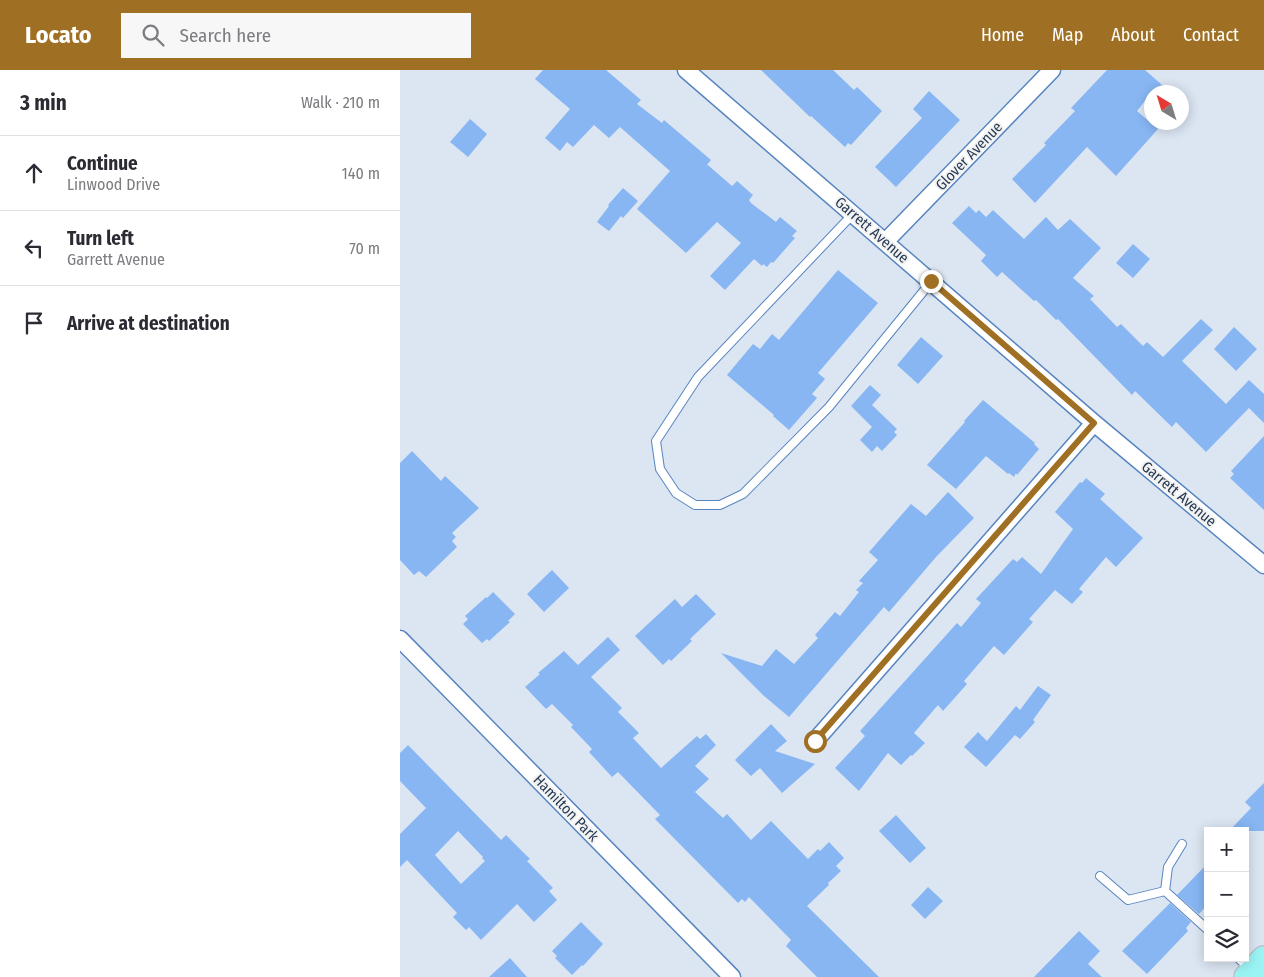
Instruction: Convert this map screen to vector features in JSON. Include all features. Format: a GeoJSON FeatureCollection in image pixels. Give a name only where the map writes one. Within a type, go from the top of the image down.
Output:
{"type":"FeatureCollection","features":[{"type":"Feature","properties":{"kind":"street","name":"Garrett Avenue"},"geometry":{"type":"LineString","coordinates":[[686,70],[1094,423],[1264,565]]}},
{"type":"Feature","properties":{"kind":"street","name":"Glover Avenue"},"geometry":{"type":"LineString","coordinates":[[886,242],[1052,70]]}},
{"type":"Feature","properties":{"kind":"street"},"geometry":{"type":"LineString","coordinates":[[815,741],[1094,423]]}},
{"type":"Feature","properties":{"kind":"street","name":"Hamilton Park"},"geometry":{"type":"LineString","coordinates":[[400,639],[732,977]]}},
{"type":"Feature","properties":{"kind":"lane"},"geometry":{"type":"LineString","coordinates":[[853,214],[698,377],[656,441],[660,469],[676,493],[695,505],[720,505],[743,494],[830,406],[931,281]]}},
{"type":"Feature","properties":{"kind":"lane"},"geometry":{"type":"LineString","coordinates":[[1165,891],[1168,867],[1182,844]]}},
{"type":"Feature","properties":{"kind":"lane"},"geometry":{"type":"LineString","coordinates":[[1100,876],[1128,900],[1165,891]]}},
{"type":"Feature","properties":{"kind":"lane"},"geometry":{"type":"LineString","coordinates":[[1165,891],[1204,926]]}},
{"type":"Feature","properties":{"kind":"building"},"geometry":{"type":"Polygon","coordinates":[[[543,70],[606,70],[641,100],[637,104],[662,123],[664,120],[711,160],[707,165],[732,186],[737,181],[753,195],[749,200],[751,203],[776,222],[780,217],[797,231],[792,236],[795,238],[773,263],[771,262],[767,267],[763,264],[762,266],[754,259],[725,290],[710,276],[741,243],[717,222],[686,253],[637,209],[670,171],[620,127],[609,138],[594,125],[573,147],[567,142],[560,151],[545,138],[570,109],[535,79],[543,70]]]}},
{"type":"Feature","properties":{"kind":"building"},"geometry":{"type":"Polygon","coordinates":[[[761,70],[833,70],[854,90],[857,87],[882,111],[851,145],[848,143],[845,147],[810,117],[761,70]]]}},
{"type":"Feature","properties":{"kind":"building"},"geometry":{"type":"Polygon","coordinates":[[[1107,70],[1145,70],[1162,85],[1144,85],[1144,102],[1137,111],[1144,117],[1144,130],[1157,130],[1116,176],[1087,147],[1035,203],[1012,179],[1046,145],[1044,143],[1075,111],[1071,108],[1107,70]]]}},
{"type":"Feature","properties":{"kind":"building"},"geometry":{"type":"Polygon","coordinates":[[[929,91],[960,120],[896,187],[875,167],[922,118],[913,109],[929,91]]]}},
{"type":"Feature","properties":{"kind":"building"},"geometry":{"type":"Polygon","coordinates":[[[470,119],[487,134],[468,157],[450,142],[470,119]]]}},
{"type":"Feature","properties":{"kind":"building"},"geometry":{"type":"Polygon","coordinates":[[[623,188],[638,201],[623,218],[621,216],[609,231],[597,222],[608,205],[623,188]]]}},
{"type":"Feature","properties":{"kind":"building"},"geometry":{"type":"Polygon","coordinates":[[[969,206],[976,213],[979,210],[986,217],[993,210],[1024,239],[1046,217],[1058,230],[1070,219],[1101,248],[1073,278],[1094,296],[1090,299],[1117,327],[1121,324],[1143,346],[1147,342],[1163,357],[1201,319],[1213,330],[1182,361],[1226,404],[1249,380],[1264,394],[1264,423],[1249,408],[1206,452],[1176,422],[1172,427],[1135,391],[1132,395],[1058,319],[1056,320],[1036,300],[1034,301],[1002,272],[997,277],[981,261],[986,255],[952,223],[969,206]]]}},
{"type":"Feature","properties":{"kind":"building"},"geometry":{"type":"Polygon","coordinates":[[[1133,244],[1150,259],[1133,278],[1116,263],[1133,244]]]}},
{"type":"Feature","properties":{"kind":"building"},"geometry":{"type":"Polygon","coordinates":[[[838,270],[878,303],[818,373],[825,379],[812,394],[817,398],[789,430],[727,375],[753,344],[760,349],[772,334],[779,340],[838,270]]]}},
{"type":"Feature","properties":{"kind":"building"},"geometry":{"type":"Polygon","coordinates":[[[1234,327],[1257,349],[1236,371],[1214,349],[1234,327]]]}},
{"type":"Feature","properties":{"kind":"building"},"geometry":{"type":"Polygon","coordinates":[[[921,337],[943,356],[918,384],[897,365],[921,337]]]}},
{"type":"Feature","properties":{"kind":"building"},"geometry":{"type":"Polygon","coordinates":[[[870,385],[881,395],[872,405],[897,429],[894,432],[897,435],[882,451],[877,446],[872,452],[860,440],[872,427],[851,406],[870,385]]]}},
{"type":"Feature","properties":{"kind":"building"},"geometry":{"type":"Polygon","coordinates":[[[983,400],[1035,443],[1039,449],[1014,477],[986,456],[956,489],[927,465],[983,400]]]}},
{"type":"Feature","properties":{"kind":"building"},"geometry":{"type":"Polygon","coordinates":[[[1264,436],[1264,510],[1230,478],[1234,474],[1231,471],[1264,436]]]}},
{"type":"Feature","properties":{"kind":"building"},"geometry":{"type":"Polygon","coordinates":[[[412,451],[441,481],[445,476],[479,508],[452,533],[456,537],[452,541],[457,547],[426,577],[419,571],[414,575],[400,560],[400,463],[412,451]]]}},
{"type":"Feature","properties":{"kind":"building"},"geometry":{"type":"Polygon","coordinates":[[[1086,478],[1105,494],[1100,499],[1143,538],[1116,567],[1106,557],[1079,589],[1083,592],[1072,604],[1055,590],[1029,619],[1033,622],[1004,655],[994,646],[964,681],[967,684],[943,711],[938,705],[914,733],[925,743],[901,765],[888,753],[859,791],[835,768],[865,736],[860,731],[957,623],[961,627],[981,603],[976,599],[1013,559],[1017,562],[1022,557],[1041,574],[1073,529],[1055,512],[1080,482],[1082,483],[1086,478]]]}},
{"type":"Feature","properties":{"kind":"building"},"geometry":{"type":"Polygon","coordinates":[[[948,492],[974,518],[936,557],[889,612],[884,607],[789,717],[763,695],[721,653],[762,666],[776,649],[794,664],[818,638],[815,635],[835,612],[840,616],[859,592],[856,590],[863,583],[859,581],[878,560],[869,552],[911,504],[926,516],[948,492]]]}},
{"type":"Feature","properties":{"kind":"building"},"geometry":{"type":"Polygon","coordinates":[[[552,570],[569,588],[544,612],[527,594],[552,570]]]}},
{"type":"Feature","properties":{"kind":"building"},"geometry":{"type":"Polygon","coordinates":[[[493,592],[515,614],[508,621],[510,622],[489,641],[487,639],[482,643],[463,624],[468,619],[465,616],[493,592]]]}},
{"type":"Feature","properties":{"kind":"building"},"geometry":{"type":"Polygon","coordinates":[[[696,594],[716,614],[690,639],[692,641],[671,661],[669,659],[663,665],[635,636],[675,599],[682,607],[696,594]]]}},
{"type":"Feature","properties":{"kind":"building"},"geometry":{"type":"Polygon","coordinates":[[[608,637],[620,650],[591,677],[622,708],[618,712],[639,733],[633,738],[661,768],[697,736],[700,739],[706,734],[716,745],[695,766],[709,779],[695,792],[723,818],[727,814],[751,840],[771,821],[808,859],[829,842],[844,858],[836,866],[841,871],[807,906],[879,977],[817,977],[786,946],[791,940],[749,897],[745,902],[742,899],[738,903],[655,819],[660,815],[618,772],[612,777],[589,752],[592,749],[571,727],[573,725],[552,704],[546,709],[525,687],[564,651],[578,665],[608,637]]]}},
{"type":"Feature","properties":{"kind":"building"},"geometry":{"type":"Polygon","coordinates":[[[1038,686],[1051,695],[1033,720],[1035,722],[1020,739],[1015,735],[986,767],[964,747],[978,732],[987,741],[1016,706],[1020,710],[1038,686]]]}},
{"type":"Feature","properties":{"kind":"building"},"geometry":{"type":"Polygon","coordinates":[[[771,724],[787,741],[775,751],[815,764],[782,793],[760,768],[751,776],[735,760],[771,724]]]}},
{"type":"Feature","properties":{"kind":"building"},"geometry":{"type":"Polygon","coordinates":[[[408,745],[501,840],[506,835],[530,859],[527,861],[553,888],[549,891],[557,900],[534,922],[517,904],[481,940],[469,927],[466,930],[453,917],[457,913],[407,860],[400,867],[400,834],[426,808],[400,781],[400,753],[408,745]],[[458,831],[435,855],[461,884],[485,861],[458,831]]]}},
{"type":"Feature","properties":{"kind":"building"},"geometry":{"type":"Polygon","coordinates":[[[1264,783],[1264,831],[1249,831],[1249,827],[1233,827],[1251,808],[1245,802],[1264,783]]]}},
{"type":"Feature","properties":{"kind":"building"},"geometry":{"type":"Polygon","coordinates":[[[896,815],[926,848],[910,863],[879,831],[896,815]]]}},
{"type":"Feature","properties":{"kind":"building"},"geometry":{"type":"Polygon","coordinates":[[[1204,867],[1204,908],[1199,914],[1177,895],[1204,867]]]}},
{"type":"Feature","properties":{"kind":"building"},"geometry":{"type":"Polygon","coordinates":[[[928,887],[943,901],[925,919],[911,905],[928,887]]]}},
{"type":"Feature","properties":{"kind":"building"},"geometry":{"type":"Polygon","coordinates":[[[1170,903],[1191,922],[1186,928],[1188,931],[1147,974],[1122,951],[1170,903]]]}},
{"type":"Feature","properties":{"kind":"building"},"geometry":{"type":"Polygon","coordinates":[[[581,922],[603,944],[572,975],[555,958],[557,956],[552,951],[581,922]]]}},
{"type":"Feature","properties":{"kind":"building"},"geometry":{"type":"Polygon","coordinates":[[[1079,931],[1100,951],[1088,964],[1102,977],[1034,977],[1079,931]]]}},
{"type":"Feature","properties":{"kind":"building"},"geometry":{"type":"Polygon","coordinates":[[[510,958],[527,977],[489,977],[510,958]]]}},
{"type":"Feature","properties":{"kind":"route"},"geometry":{"type":"LineString","coordinates":[[815,741],[1094,423],[931,281]]}}]}
